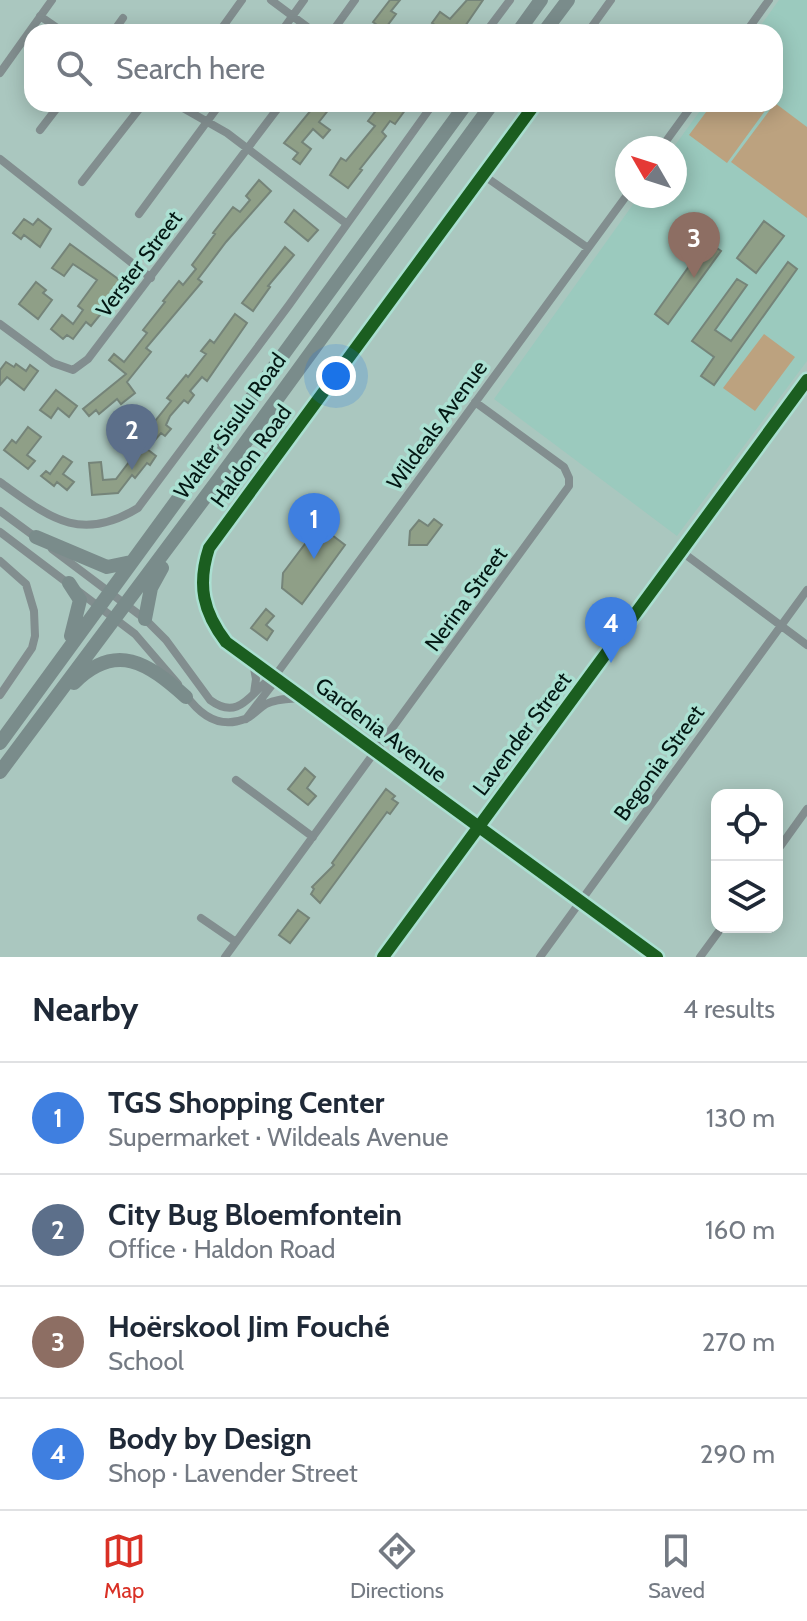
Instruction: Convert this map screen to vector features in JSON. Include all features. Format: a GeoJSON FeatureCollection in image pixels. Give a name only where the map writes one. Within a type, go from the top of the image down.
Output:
{"type":"FeatureCollection","features":[{"type":"Feature","properties":{"kind":"highway"},"geometry":{"type":"LineString","coordinates":[[524,24],[541,0]]}},
{"type":"Feature","properties":{"kind":"highway"},"geometry":{"type":"LineString","coordinates":[[550,24],[568,0]]}},
{"type":"Feature","properties":{"kind":"highway","name":"Walter Sisulu Road"},"geometry":{"type":"LineString","coordinates":[[0,743],[460,112]]}},
{"type":"Feature","properties":{"kind":"highway","name":"Walter Sisulu Road"},"geometry":{"type":"LineString","coordinates":[[0,772],[486,112]]}},
{"type":"Feature","properties":{"kind":"highway"},"geometry":{"type":"LineString","coordinates":[[145,619],[148,595],[157,575],[218,480]]}},
{"type":"Feature","properties":{"kind":"highway"},"geometry":{"type":"LineString","coordinates":[[36,537],[107,567],[131,562]]}},
{"type":"Feature","properties":{"kind":"highway"},"geometry":{"type":"LineString","coordinates":[[49,675],[71,636],[80,606],[79,596],[69,583]]}},
{"type":"Feature","properties":{"kind":"highway"},"geometry":{"type":"LineString","coordinates":[[36,722],[77,680],[96,664],[105,661],[124,659],[136,662],[186,697]]}},
{"type":"Feature","properties":{"kind":"street"},"geometry":{"type":"LineString","coordinates":[[34,24],[52,0]]}},
{"type":"Feature","properties":{"kind":"street"},"geometry":{"type":"LineString","coordinates":[[225,24],[242,0]]}},
{"type":"Feature","properties":{"kind":"street"},"geometry":{"type":"LineString","coordinates":[[271,0],[303,24]]}},
{"type":"Feature","properties":{"kind":"street"},"geometry":{"type":"LineString","coordinates":[[286,24],[304,0]]}},
{"type":"Feature","properties":{"kind":"street"},"geometry":{"type":"LineString","coordinates":[[338,24],[355,0]]}},
{"type":"Feature","properties":{"kind":"street"},"geometry":{"type":"LineString","coordinates":[[492,24],[510,0]]}},
{"type":"Feature","properties":{"kind":"street"},"geometry":{"type":"LineString","coordinates":[[594,24],[611,0]]}},
{"type":"Feature","properties":{"kind":"street"},"geometry":{"type":"LineString","coordinates":[[752,24],[769,0]]}},
{"type":"Feature","properties":{"kind":"street"},"geometry":{"type":"LineString","coordinates":[[40,16],[52,24]]}},
{"type":"Feature","properties":{"kind":"street"},"geometry":{"type":"LineString","coordinates":[[119,24],[123,18]]}},
{"type":"Feature","properties":{"kind":"street"},"geometry":{"type":"LineString","coordinates":[[0,73],[24,39]]}},
{"type":"Feature","properties":{"kind":"street"},"geometry":{"type":"LineString","coordinates":[[40,130],[54,112]]}},
{"type":"Feature","properties":{"kind":"street"},"geometry":{"type":"LineString","coordinates":[[82,182],[137,112]]}},
{"type":"Feature","properties":{"kind":"street"},"geometry":{"type":"LineString","coordinates":[[189,112],[227,133],[347,224]]}},
{"type":"Feature","properties":{"kind":"street"},"geometry":{"type":"LineString","coordinates":[[139,214],[214,112]]}},
{"type":"Feature","properties":{"kind":"street","name":"Verster Street"},"geometry":{"type":"LineString","coordinates":[[0,324],[53,363],[73,370],[88,359],[275,112]]}},
{"type":"Feature","properties":{"kind":"street"},"geometry":{"type":"LineString","coordinates":[[0,482],[41,511],[72,524],[106,523],[138,508],[158,485],[427,112]]}},
{"type":"Feature","properties":{"kind":"street","name":"Haldon Road"},"geometry":{"type":"LineString","coordinates":[[275,676],[226,642],[205,608],[201,588],[209,548],[529,112]]}},
{"type":"Feature","properties":{"kind":"street"},"geometry":{"type":"LineString","coordinates":[[670,136],[687,112]]}},
{"type":"Feature","properties":{"kind":"street"},"geometry":{"type":"LineString","coordinates":[[0,159],[151,278]]}},
{"type":"Feature","properties":{"kind":"street"},"geometry":{"type":"LineString","coordinates":[[483,175],[588,248]]}},
{"type":"Feature","properties":{"kind":"street","name":"Wildeals Avenue"},"geometry":{"type":"LineString","coordinates":[[275,676],[617,208]]}},
{"type":"Feature","properties":{"kind":"street","name":"Lavender Street"},"geometry":{"type":"LineString","coordinates":[[383,957],[807,380]]}},
{"type":"Feature","properties":{"kind":"street","name":"Nerina Street"},"geometry":{"type":"LineString","coordinates":[[225,957],[569,486],[564,467],[475,402]]}},
{"type":"Feature","properties":{"kind":"street"},"geometry":{"type":"LineString","coordinates":[[0,511],[145,619],[166,640],[210,700],[219,707],[233,707],[253,698],[266,681],[275,676]]}},
{"type":"Feature","properties":{"kind":"street"},"geometry":{"type":"LineString","coordinates":[[0,532],[115,618],[150,649],[194,707],[214,721],[246,719],[272,685],[275,676]]}},
{"type":"Feature","properties":{"kind":"street"},"geometry":{"type":"LineString","coordinates":[[682,552],[807,645]]}},
{"type":"Feature","properties":{"kind":"street"},"geometry":{"type":"LineString","coordinates":[[0,561],[26,584],[34,611],[35,636],[25,660],[0,695]]}},
{"type":"Feature","properties":{"kind":"street","name":"Begonia Street"},"geometry":{"type":"LineString","coordinates":[[540,957],[807,590]]}},
{"type":"Feature","properties":{"kind":"street"},"geometry":{"type":"LineString","coordinates":[[253,662],[256,679],[253,698]]}},
{"type":"Feature","properties":{"kind":"street","name":"Gardenia Avenue"},"geometry":{"type":"LineString","coordinates":[[275,676],[657,957]]}},
{"type":"Feature","properties":{"kind":"street","name":"Gardenia Avenue"},"geometry":{"type":"LineString","coordinates":[[246,719],[267,703],[304,698]]}},
{"type":"Feature","properties":{"kind":"street"},"geometry":{"type":"LineString","coordinates":[[236,780],[313,837]]}},
{"type":"Feature","properties":{"kind":"street"},"geometry":{"type":"LineString","coordinates":[[783,843],[807,809]]}},
{"type":"Feature","properties":{"kind":"street"},"geometry":{"type":"LineString","coordinates":[[201,918],[236,942]]}},
{"type":"Feature","properties":{"kind":"street"},"geometry":{"type":"LineString","coordinates":[[700,957],[718,933]]}},
{"type":"Feature","properties":{"kind":"shaded area"},"geometry":{"type":"Polygon","coordinates":[[[779,0],[807,0],[807,361],[677,536],[494,399],[630,208],[687,208],[687,136],[682,136],[699,112],[783,112],[783,24],[762,24],[779,0]]]}},
{"type":"Feature","properties":{"kind":"shaded area"},"geometry":{"type":"Polygon","coordinates":[[[783,109],[807,127],[807,218],[731,162],[768,112],[783,112],[783,109]]]}},
{"type":"Feature","properties":{"kind":"shaded area"},"geometry":{"type":"Polygon","coordinates":[[[706,112],[764,112],[727,163],[689,135],[706,112]]]}},
{"type":"Feature","properties":{"kind":"shaded area"},"geometry":{"type":"Polygon","coordinates":[[[764,334],[795,357],[755,411],[723,388],[764,334]]]}},
{"type":"Feature","properties":{"kind":"building"},"geometry":{"type":"Polygon","coordinates":[[[390,0],[400,0],[391,11],[396,14],[388,24],[373,22],[390,0]]]}},
{"type":"Feature","properties":{"kind":"building"},"geometry":{"type":"Polygon","coordinates":[[[467,0],[483,0],[466,24],[432,23],[440,12],[450,19],[467,0]]]}},
{"type":"Feature","properties":{"kind":"building"},"geometry":{"type":"Polygon","coordinates":[[[309,112],[327,112],[319,122],[330,130],[323,138],[313,129],[302,142],[311,149],[300,164],[293,159],[298,153],[284,143],[309,112]]]}},
{"type":"Feature","properties":{"kind":"building"},"geometry":{"type":"Polygon","coordinates":[[[375,112],[404,112],[395,124],[390,121],[382,132],[386,136],[348,188],[330,175],[341,158],[346,161],[375,126],[368,121],[375,112]]]}},
{"type":"Feature","properties":{"kind":"building"},"geometry":{"type":"Polygon","coordinates":[[[259,180],[271,191],[226,242],[198,279],[202,282],[146,348],[151,352],[127,382],[135,393],[121,404],[117,399],[99,414],[96,410],[89,416],[83,409],[126,374],[109,360],[114,354],[124,362],[147,333],[143,330],[163,301],[179,281],[183,285],[196,269],[192,265],[213,233],[233,207],[240,212],[250,200],[246,196],[259,180]]]}},
{"type":"Feature","properties":{"kind":"building"},"geometry":{"type":"Polygon","coordinates":[[[294,210],[318,230],[308,241],[285,222],[294,210]]]}},
{"type":"Feature","properties":{"kind":"building"},"geometry":{"type":"Polygon","coordinates":[[[24,219],[33,225],[38,219],[51,229],[40,247],[24,235],[21,239],[13,233],[24,219]]]}},
{"type":"Feature","properties":{"kind":"building"},"geometry":{"type":"Polygon","coordinates":[[[764,221],[784,236],[756,273],[737,258],[764,221]]]}},
{"type":"Feature","properties":{"kind":"building"},"geometry":{"type":"Polygon","coordinates":[[[707,241],[721,251],[668,324],[655,314],[707,241]]]}},
{"type":"Feature","properties":{"kind":"building"},"geometry":{"type":"Polygon","coordinates":[[[70,244],[125,284],[91,326],[86,322],[73,339],[67,335],[63,339],[51,329],[62,315],[73,324],[83,310],[78,306],[97,280],[73,264],[64,276],[52,268],[70,244]]]}},
{"type":"Feature","properties":{"kind":"building"},"geometry":{"type":"Polygon","coordinates":[[[285,247],[294,255],[268,286],[253,311],[242,303],[285,247]]]}},
{"type":"Feature","properties":{"kind":"building"},"geometry":{"type":"Polygon","coordinates":[[[788,262],[797,269],[714,385],[701,376],[714,357],[692,341],[737,279],[747,285],[715,330],[731,341],[788,262]]]}},
{"type":"Feature","properties":{"kind":"building"},"geometry":{"type":"Polygon","coordinates":[[[36,282],[52,300],[38,319],[19,304],[36,282]]]}},
{"type":"Feature","properties":{"kind":"building"},"geometry":{"type":"Polygon","coordinates":[[[235,314],[247,323],[207,381],[202,377],[190,391],[194,395],[188,403],[184,400],[170,416],[166,425],[171,429],[165,436],[161,433],[147,449],[156,456],[150,465],[147,463],[135,478],[132,475],[118,493],[92,495],[89,463],[101,462],[103,480],[116,479],[145,441],[129,428],[134,421],[147,431],[171,401],[167,398],[206,354],[201,351],[210,340],[214,343],[235,314]]]}},
{"type":"Feature","properties":{"kind":"building"},"geometry":{"type":"Polygon","coordinates":[[[6,362],[26,371],[30,365],[38,371],[24,390],[7,377],[0,385],[0,370],[6,362]]]}},
{"type":"Feature","properties":{"kind":"building"},"geometry":{"type":"Polygon","coordinates":[[[56,390],[77,406],[69,417],[58,408],[51,418],[40,410],[56,390]]]}},
{"type":"Feature","properties":{"kind":"building"},"geometry":{"type":"Polygon","coordinates":[[[28,427],[41,437],[27,455],[35,461],[28,469],[4,450],[12,440],[16,443],[28,427]]]}},
{"type":"Feature","properties":{"kind":"building"},"geometry":{"type":"Polygon","coordinates":[[[63,456],[72,462],[63,474],[74,482],[67,490],[57,482],[54,486],[41,476],[46,471],[50,474],[63,456]]]}},
{"type":"Feature","properties":{"kind":"building"},"geometry":{"type":"Polygon","coordinates":[[[434,519],[442,525],[427,545],[409,545],[410,531],[419,520],[428,526],[434,519]]]}},
{"type":"Feature","properties":{"kind":"building"},"geometry":{"type":"Polygon","coordinates":[[[314,532],[328,532],[345,545],[302,604],[282,588],[283,573],[314,532]]]}},
{"type":"Feature","properties":{"kind":"building"},"geometry":{"type":"Polygon","coordinates":[[[266,609],[274,616],[266,625],[273,631],[267,640],[251,628],[266,609]]]}},
{"type":"Feature","properties":{"kind":"building"},"geometry":{"type":"Polygon","coordinates":[[[305,768],[315,777],[307,788],[316,796],[308,805],[288,789],[305,768]]]}},
{"type":"Feature","properties":{"kind":"building"},"geometry":{"type":"Polygon","coordinates":[[[386,789],[398,803],[390,814],[387,812],[320,903],[311,894],[312,887],[334,865],[332,863],[386,789]]]}},
{"type":"Feature","properties":{"kind":"building"},"geometry":{"type":"Polygon","coordinates":[[[298,910],[309,918],[290,943],[279,935],[298,910]]]}},
{"type":"Feature","properties":{"kind":"cycle path"},"geometry":{"type":"LineString","coordinates":[[529,112],[209,548],[203,574],[204,598],[212,620],[226,642],[657,957]]}},
{"type":"Feature","properties":{"kind":"cycle path"},"geometry":{"type":"LineString","coordinates":[[383,957],[807,380]]}},
{"type":"Feature","properties":{"kind":"place","name":"Hoërskool Jim Fouché"},"geometry":{"type":"Point","coordinates":[694,278]}},
{"type":"Feature","properties":{"kind":"place","name":"City Bug Bloemfontein"},"geometry":{"type":"Point","coordinates":[132,470]}},
{"type":"Feature","properties":{"kind":"place","name":"TGS Shopping Center"},"geometry":{"type":"Point","coordinates":[314,559]}},
{"type":"Feature","properties":{"kind":"place","name":"Body by Design"},"geometry":{"type":"Point","coordinates":[611,663]}}]}
